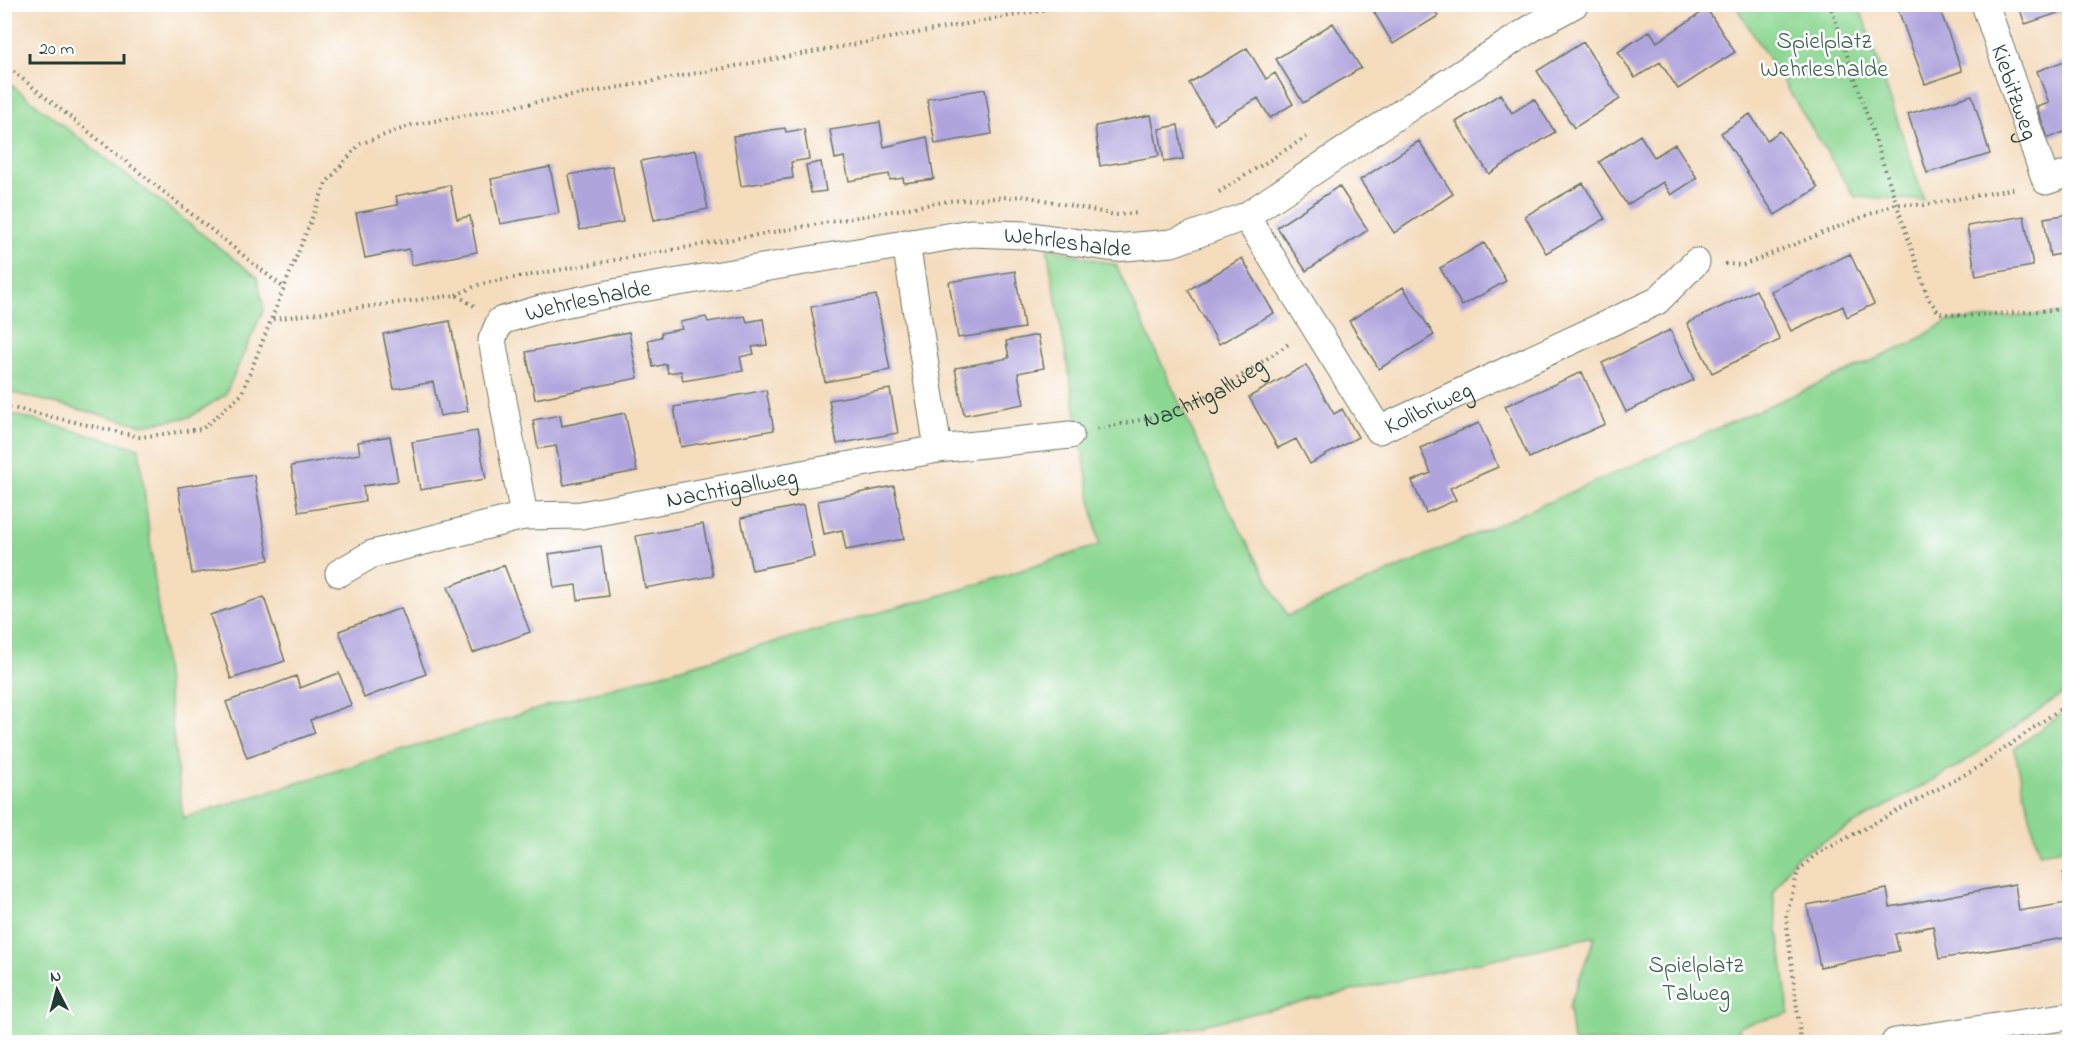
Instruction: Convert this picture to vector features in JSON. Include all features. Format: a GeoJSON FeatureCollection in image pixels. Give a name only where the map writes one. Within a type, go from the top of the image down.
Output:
{"type":"FeatureCollection","features":[{"type":"Feature","properties":{"kind":"street","name":"Wehrleshalde"},"geometry":{"type":"LineString","coordinates":[[500,321],[544,308],[619,292],[971,232],[1025,235],[1114,248],[1172,243],[1246,216],[1535,26],[1575,4]]}},
{"type":"Feature","properties":{"kind":"street","name":"Kiebitzweg"},"geometry":{"type":"LineString","coordinates":[[1985,4],[2062,177]]}},
{"type":"Feature","properties":{"kind":"street","name":"Kolibriweg"},"geometry":{"type":"LineString","coordinates":[[1246,216],[1379,430],[1657,301],[1695,262]]}},
{"type":"Feature","properties":{"kind":"street"},"geometry":{"type":"LineString","coordinates":[[906,243],[938,449]]}},
{"type":"Feature","properties":{"kind":"street"},"geometry":{"type":"LineString","coordinates":[[500,321],[492,340],[524,516]]}},
{"type":"Feature","properties":{"kind":"street","name":"Nachtigallweg"},"geometry":{"type":"LineString","coordinates":[[339,573],[372,554],[524,516],[581,515],[938,449],[1070,435]]}},
{"type":"Feature","properties":{"kind":"street"},"geometry":{"type":"LineString","coordinates":[[1895,1042],[2070,1016]]}},
{"type":"Feature","properties":{"kind":"path"},"geometry":{"type":"LineString","coordinates":[[4,406],[140,437],[202,429],[241,395],[326,183],[360,144],[412,125],[1076,4]]}},
{"type":"Feature","properties":{"kind":"path"},"geometry":{"type":"LineString","coordinates":[[1830,4],[1928,298],[1939,313],[1965,316],[2070,309]]}},
{"type":"Feature","properties":{"kind":"path"},"geometry":{"type":"LineString","coordinates":[[4,64],[284,288]]}},
{"type":"Feature","properties":{"kind":"path"},"geometry":{"type":"LineString","coordinates":[[1208,196],[1219,192],[1309,135]]}},
{"type":"Feature","properties":{"kind":"path"},"geometry":{"type":"LineString","coordinates":[[1695,262],[1743,265],[1895,204],[1924,205],[2006,191],[2062,177]]}},
{"type":"Feature","properties":{"kind":"path"},"geometry":{"type":"LineString","coordinates":[[273,319],[456,295],[480,284],[948,201],[1025,196],[1115,215],[1144,213]]}},
{"type":"Feature","properties":{"kind":"path"},"geometry":{"type":"LineString","coordinates":[[456,295],[500,321]]}},
{"type":"Feature","properties":{"kind":"path","name":"Nachtigallweg"},"geometry":{"type":"LineString","coordinates":[[1070,435],[1163,416],[1220,390],[1264,363],[1315,325]]}},
{"type":"Feature","properties":{"kind":"path"},"geometry":{"type":"LineString","coordinates":[[1801,1042],[1786,917],[1798,871],[1815,855],[1977,768],[2070,702]]}},
{"type":"Feature","properties":{"kind":"green space","name":"Spielplatz Wehrleshalde"},"geometry":{"type":"Polygon","coordinates":[[[1735,5],[1859,5],[1924,200],[1855,197],[1735,5]]]}},
{"type":"Feature","properties":{"kind":"green space"},"geometry":{"type":"Polygon","coordinates":[[[5,80],[257,277],[264,309],[225,395],[190,417],[142,425],[5,391],[5,80]]]}},
{"type":"Feature","properties":{"kind":"green space","name":"Spielplatz Talweg"},"geometry":{"type":"Polygon","coordinates":[[[1047,248],[1116,265],[1226,504],[1288,616],[1910,344],[1948,321],[2069,313],[2069,689],[1960,765],[1795,857],[1773,892],[1789,1014],[1739,1026],[1741,1042],[1573,1042],[1569,1007],[1595,936],[1127,1042],[5,1042],[4,412],[139,448],[183,818],[557,703],[963,589],[1099,545],[1047,248]]]}},
{"type":"Feature","properties":{"kind":"green space"},"geometry":{"type":"Polygon","coordinates":[[[2069,708],[2069,848],[2039,853],[2014,749],[2069,708]]]}},
{"type":"Feature","properties":{"kind":"building"},"geometry":{"type":"Polygon","coordinates":[[[1369,4],[1431,4],[1438,16],[1393,44],[1369,4]]]}},
{"type":"Feature","properties":{"kind":"building"},"geometry":{"type":"Polygon","coordinates":[[[1905,4],[1938,4],[1962,71],[1925,84],[1897,7],[1905,4]]]}},
{"type":"Feature","properties":{"kind":"building"},"geometry":{"type":"Polygon","coordinates":[[[2018,4],[2070,4],[2070,9],[2025,24],[2018,4]]]}},
{"type":"Feature","properties":{"kind":"building"},"geometry":{"type":"Polygon","coordinates":[[[1707,9],[1735,52],[1678,89],[1660,62],[1635,78],[1618,52],[1650,31],[1657,42],[1707,9]]]}},
{"type":"Feature","properties":{"kind":"building"},"geometry":{"type":"Polygon","coordinates":[[[1333,23],[1361,68],[1303,103],[1276,59],[1333,23]]]}},
{"type":"Feature","properties":{"kind":"building"},"geometry":{"type":"Polygon","coordinates":[[[1583,42],[1620,99],[1574,128],[1537,71],[1583,42]]]}},
{"type":"Feature","properties":{"kind":"building"},"geometry":{"type":"Polygon","coordinates":[[[1247,48],[1266,79],[1275,73],[1293,104],[1270,118],[1258,98],[1214,124],[1189,83],[1247,48]]]}},
{"type":"Feature","properties":{"kind":"building"},"geometry":{"type":"Polygon","coordinates":[[[2070,59],[2070,130],[2048,138],[2037,107],[2049,103],[2037,71],[2070,59]]]}},
{"type":"Feature","properties":{"kind":"building"},"geometry":{"type":"Polygon","coordinates":[[[985,89],[992,134],[935,144],[927,99],[985,89]]]}},
{"type":"Feature","properties":{"kind":"building"},"geometry":{"type":"Polygon","coordinates":[[[1500,94],[1512,113],[1534,99],[1555,132],[1489,174],[1456,122],[1500,94]]]}},
{"type":"Feature","properties":{"kind":"building"},"geometry":{"type":"Polygon","coordinates":[[[1972,95],[1990,154],[1927,173],[1908,114],[1972,95]]]}},
{"type":"Feature","properties":{"kind":"building"},"geometry":{"type":"Polygon","coordinates":[[[1750,114],[1767,140],[1780,131],[1818,188],[1775,215],[1721,133],[1750,114]]]}},
{"type":"Feature","properties":{"kind":"building"},"geometry":{"type":"Polygon","coordinates":[[[1151,115],[1159,156],[1100,166],[1095,126],[1151,115]]]}},
{"type":"Feature","properties":{"kind":"building"},"geometry":{"type":"Polygon","coordinates":[[[880,122],[884,147],[927,137],[934,179],[904,183],[903,178],[890,180],[889,174],[849,181],[844,157],[835,159],[830,130],[880,122]]]}},
{"type":"Feature","properties":{"kind":"building"},"geometry":{"type":"Polygon","coordinates":[[[1178,125],[1183,159],[1164,162],[1159,129],[1178,125]]]}},
{"type":"Feature","properties":{"kind":"building"},"geometry":{"type":"Polygon","coordinates":[[[785,128],[786,132],[804,129],[809,159],[791,162],[793,178],[741,186],[733,136],[785,128]]]}},
{"type":"Feature","properties":{"kind":"building"},"geometry":{"type":"Polygon","coordinates":[[[1640,135],[1654,157],[1675,144],[1697,178],[1671,195],[1663,182],[1627,205],[1599,162],[1640,135]]]}},
{"type":"Feature","properties":{"kind":"building"},"geometry":{"type":"Polygon","coordinates":[[[1419,141],[1453,194],[1394,233],[1360,180],[1419,141]]]}},
{"type":"Feature","properties":{"kind":"building"},"geometry":{"type":"Polygon","coordinates":[[[696,150],[708,209],[654,220],[641,161],[696,150]]]}},
{"type":"Feature","properties":{"kind":"building"},"geometry":{"type":"Polygon","coordinates":[[[821,162],[826,191],[811,193],[806,165],[821,162]]]}},
{"type":"Feature","properties":{"kind":"building"},"geometry":{"type":"Polygon","coordinates":[[[612,166],[623,222],[580,230],[569,175],[612,166]]]}},
{"type":"Feature","properties":{"kind":"building"},"geometry":{"type":"Polygon","coordinates":[[[550,167],[559,213],[500,224],[491,179],[550,167]]]}},
{"type":"Feature","properties":{"kind":"building"},"geometry":{"type":"Polygon","coordinates":[[[1583,183],[1605,219],[1546,253],[1525,216],[1583,183]]]}},
{"type":"Feature","properties":{"kind":"building"},"geometry":{"type":"Polygon","coordinates":[[[450,185],[457,219],[470,216],[477,252],[412,265],[409,249],[365,258],[356,213],[398,205],[396,196],[450,185]]]}},
{"type":"Feature","properties":{"kind":"building"},"geometry":{"type":"Polygon","coordinates":[[[1339,186],[1368,230],[1306,271],[1277,227],[1339,186]]]}},
{"type":"Feature","properties":{"kind":"building"},"geometry":{"type":"Polygon","coordinates":[[[2070,214],[2070,252],[2050,256],[2044,218],[2070,214]]]}},
{"type":"Feature","properties":{"kind":"building"},"geometry":{"type":"Polygon","coordinates":[[[2024,216],[2033,266],[1976,276],[1967,226],[2024,216]]]}},
{"type":"Feature","properties":{"kind":"building"},"geometry":{"type":"Polygon","coordinates":[[[1484,243],[1506,281],[1462,306],[1440,268],[1484,243]]]}},
{"type":"Feature","properties":{"kind":"building"},"geometry":{"type":"Polygon","coordinates":[[[1850,254],[1874,304],[1847,317],[1843,306],[1791,331],[1771,291],[1850,254]]]}},
{"type":"Feature","properties":{"kind":"building"},"geometry":{"type":"Polygon","coordinates":[[[1242,258],[1274,313],[1219,344],[1188,290],[1242,258]]]}},
{"type":"Feature","properties":{"kind":"building"},"geometry":{"type":"Polygon","coordinates":[[[1015,271],[1024,328],[958,338],[949,282],[1015,271]]]}},
{"type":"Feature","properties":{"kind":"building"},"geometry":{"type":"Polygon","coordinates":[[[1403,287],[1434,335],[1379,369],[1349,321],[1403,287]]]}},
{"type":"Feature","properties":{"kind":"building"},"geometry":{"type":"Polygon","coordinates":[[[1756,290],[1780,340],[1712,373],[1687,323],[1756,290]]]}},
{"type":"Feature","properties":{"kind":"building"},"geometry":{"type":"Polygon","coordinates":[[[876,295],[890,370],[825,382],[811,307],[876,295]]]}},
{"type":"Feature","properties":{"kind":"building"},"geometry":{"type":"Polygon","coordinates":[[[745,316],[747,322],[763,319],[767,345],[752,347],[754,354],[740,357],[743,371],[683,381],[681,371],[668,373],[666,364],[653,367],[648,340],[661,337],[661,333],[682,329],[680,322],[706,317],[708,322],[745,316]]]}},
{"type":"Feature","properties":{"kind":"building"},"geometry":{"type":"Polygon","coordinates":[[[450,321],[468,411],[440,416],[433,382],[394,389],[383,334],[450,321]]]}},
{"type":"Feature","properties":{"kind":"building"},"geometry":{"type":"Polygon","coordinates":[[[1670,330],[1694,380],[1626,412],[1602,363],[1670,330]]]}},
{"type":"Feature","properties":{"kind":"building"},"geometry":{"type":"Polygon","coordinates":[[[629,332],[638,378],[535,399],[526,352],[629,332]]]}},
{"type":"Feature","properties":{"kind":"building"},"geometry":{"type":"Polygon","coordinates":[[[1038,335],[1044,368],[1018,373],[1024,404],[964,415],[955,368],[1009,358],[1006,341],[1038,335]]]}},
{"type":"Feature","properties":{"kind":"building"},"geometry":{"type":"Polygon","coordinates":[[[1306,365],[1334,414],[1342,409],[1358,437],[1310,464],[1296,439],[1278,448],[1249,397],[1306,365]]]}},
{"type":"Feature","properties":{"kind":"building"},"geometry":{"type":"Polygon","coordinates":[[[1582,372],[1605,424],[1529,458],[1505,406],[1582,372]]]}},
{"type":"Feature","properties":{"kind":"building"},"geometry":{"type":"Polygon","coordinates":[[[890,389],[898,433],[837,444],[829,400],[890,389]]]}},
{"type":"Feature","properties":{"kind":"building"},"geometry":{"type":"Polygon","coordinates":[[[766,390],[774,430],[681,447],[674,407],[766,390]]]}},
{"type":"Feature","properties":{"kind":"building"},"geometry":{"type":"Polygon","coordinates":[[[625,413],[637,471],[564,485],[556,446],[538,449],[533,420],[560,415],[562,426],[625,413]]]}},
{"type":"Feature","properties":{"kind":"building"},"geometry":{"type":"Polygon","coordinates":[[[1479,423],[1498,467],[1450,488],[1456,500],[1426,513],[1412,481],[1431,473],[1420,448],[1479,423]]]}},
{"type":"Feature","properties":{"kind":"building"},"geometry":{"type":"Polygon","coordinates":[[[477,431],[486,479],[420,490],[412,442],[477,431]]]}},
{"type":"Feature","properties":{"kind":"building"},"geometry":{"type":"Polygon","coordinates":[[[390,436],[398,481],[363,486],[365,501],[299,512],[291,466],[360,454],[358,442],[390,436]]]}},
{"type":"Feature","properties":{"kind":"building"},"geometry":{"type":"Polygon","coordinates":[[[254,475],[269,560],[192,574],[178,487],[254,475]]]}},
{"type":"Feature","properties":{"kind":"building"},"geometry":{"type":"Polygon","coordinates":[[[894,486],[904,539],[846,550],[842,530],[824,534],[818,501],[894,486]]]}},
{"type":"Feature","properties":{"kind":"building"},"geometry":{"type":"Polygon","coordinates":[[[803,505],[814,557],[752,570],[741,518],[803,505]]]}},
{"type":"Feature","properties":{"kind":"building"},"geometry":{"type":"Polygon","coordinates":[[[703,524],[713,576],[645,588],[636,536],[703,524]]]}},
{"type":"Feature","properties":{"kind":"building"},"geometry":{"type":"Polygon","coordinates":[[[601,546],[608,596],[578,600],[576,585],[554,588],[549,554],[601,546]]]}},
{"type":"Feature","properties":{"kind":"building"},"geometry":{"type":"Polygon","coordinates":[[[504,565],[530,632],[473,653],[448,587],[504,565]]]}},
{"type":"Feature","properties":{"kind":"building"},"geometry":{"type":"Polygon","coordinates":[[[264,597],[285,661],[231,679],[210,615],[264,597]]]}},
{"type":"Feature","properties":{"kind":"building"},"geometry":{"type":"Polygon","coordinates":[[[401,608],[426,674],[364,698],[339,631],[401,608]]]}},
{"type":"Feature","properties":{"kind":"building"},"geometry":{"type":"Polygon","coordinates":[[[339,673],[351,705],[310,720],[315,733],[247,758],[226,702],[296,676],[300,688],[339,673]]]}},
{"type":"Feature","properties":{"kind":"building"},"geometry":{"type":"Polygon","coordinates":[[[2070,872],[2070,937],[1939,959],[1933,926],[1895,934],[1899,951],[1820,967],[1807,905],[1887,889],[1890,907],[2015,884],[2019,911],[2067,903],[2063,873],[2070,872]]]}}]}
